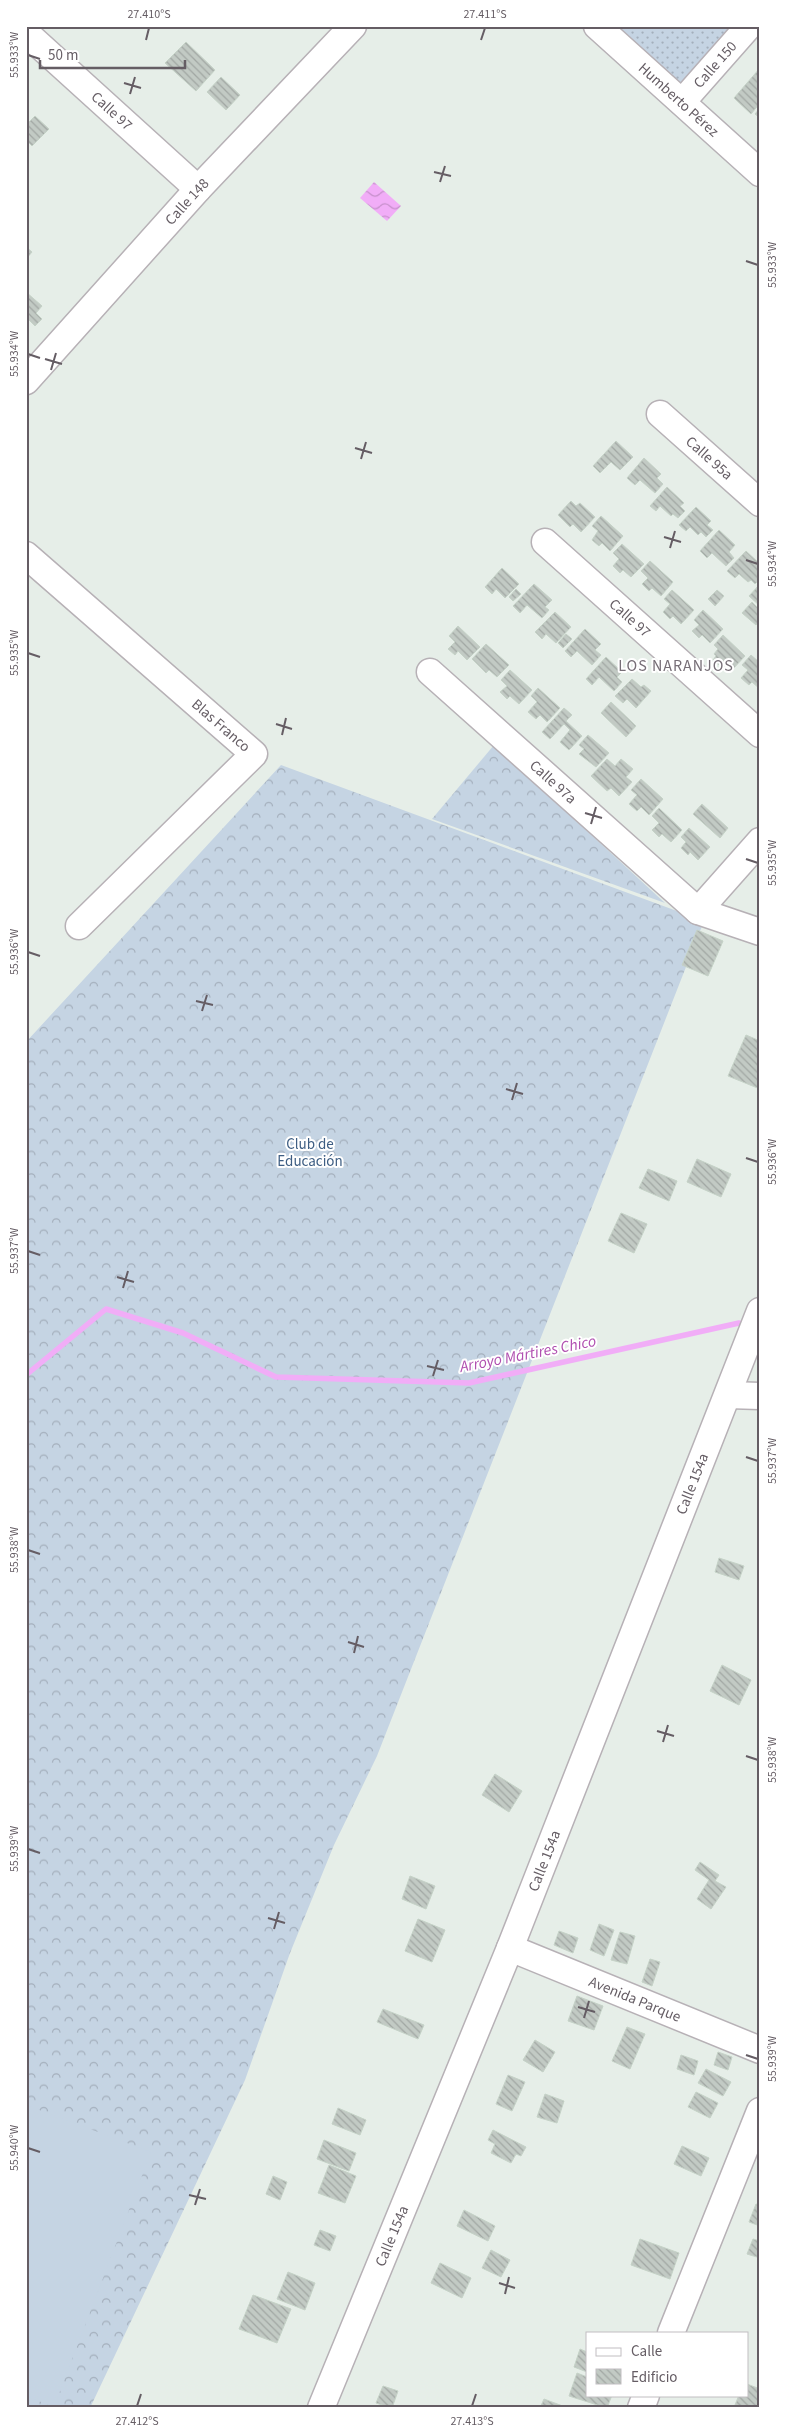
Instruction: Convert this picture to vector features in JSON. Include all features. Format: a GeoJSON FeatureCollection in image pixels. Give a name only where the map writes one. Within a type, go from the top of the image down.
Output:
{"type":"FeatureCollection","features":[{"type":"Feature","properties":{"kind":"street","name":"Calle 148"},"geometry":{"type":"LineString","coordinates":[[26,381],[198,189],[353,26]]}},
{"type":"Feature","properties":{"kind":"street","name":"Humberto Pérez"},"geometry":{"type":"LineString","coordinates":[[597,26],[760,173]]}},
{"type":"Feature","properties":{"kind":"street","name":"Calle 150"},"geometry":{"type":"LineString","coordinates":[[682,102],[749,26]]}},
{"type":"Feature","properties":{"kind":"street","name":"Calle 97"},"geometry":{"type":"LineString","coordinates":[[26,33],[198,189]]}},
{"type":"Feature","properties":{"kind":"street","name":"Calle 95a"},"geometry":{"type":"LineString","coordinates":[[660,414],[760,503]]}},
{"type":"Feature","properties":{"kind":"street","name":"Calle 97"},"geometry":{"type":"LineString","coordinates":[[545,542],[760,734]]}},
{"type":"Feature","properties":{"kind":"street","name":"Blas Franco"},"geometry":{"type":"LineString","coordinates":[[26,555],[254,754],[79,926]]}},
{"type":"Feature","properties":{"kind":"street","name":"Calle 97a"},"geometry":{"type":"LineString","coordinates":[[430,672],[698,911]]}},
{"type":"Feature","properties":{"kind":"street"},"geometry":{"type":"LineString","coordinates":[[760,841],[698,911],[760,932]]}},
{"type":"Feature","properties":{"kind":"street","name":"Calle 154a"},"geometry":{"type":"LineString","coordinates":[[320,2408],[510,1948],[760,1311]]}},
{"type":"Feature","properties":{"kind":"street"},"geometry":{"type":"LineString","coordinates":[[728,1394],[760,1396]]}},
{"type":"Feature","properties":{"kind":"street","name":"Avenida Parque"},"geometry":{"type":"LineString","coordinates":[[510,1948],[760,2050]]}},
{"type":"Feature","properties":{"kind":"street"},"geometry":{"type":"LineString","coordinates":[[671,2332],[760,2111]]}},
{"type":"Feature","properties":{"kind":"street"},"geometry":{"type":"LineString","coordinates":[[641,2408],[646,2396]]}},
{"type":"Feature","properties":{"kind":"green space"},"geometry":{"type":"Polygon","coordinates":[[[613,26],[735,26],[680,87],[613,26]]]}},
{"type":"Feature","properties":{"kind":"green space"},"geometry":{"type":"Polygon","coordinates":[[[494,745],[665,903],[432,819],[494,745]]]}},
{"type":"Feature","properties":{"kind":"green space","name":"Club de Educación"},"geometry":{"type":"Polygon","coordinates":[[[281,765],[704,921],[377,1756],[334,1845],[290,1953],[245,2080],[90,2408],[26,2408],[26,1042],[281,765]]]}},
{"type":"Feature","properties":{"kind":"green space"},"geometry":{"type":"Polygon","coordinates":[[[26,2105],[151,2152],[54,2407],[26,2396],[26,2105]]]}},
{"type":"Feature","properties":{"kind":"water"},"geometry":{"type":"Polygon","coordinates":[[[374,182],[401,206],[387,221],[360,198],[374,182]]]}},
{"type":"Feature","properties":{"kind":"building"},"geometry":{"type":"Polygon","coordinates":[[[186,42],[215,70],[196,91],[165,63],[186,42]]]}},
{"type":"Feature","properties":{"kind":"building"},"geometry":{"type":"Polygon","coordinates":[[[760,68],[760,103],[751,114],[734,98],[760,68]]]}},
{"type":"Feature","properties":{"kind":"building"},"geometry":{"type":"Polygon","coordinates":[[[221,77],[240,95],[226,110],[207,92],[221,77]]]}},
{"type":"Feature","properties":{"kind":"building"},"geometry":{"type":"Polygon","coordinates":[[[760,108],[760,118],[755,114],[760,108]]]}},
{"type":"Feature","properties":{"kind":"building"},"geometry":{"type":"Polygon","coordinates":[[[35,116],[49,129],[32,146],[26,140],[26,125],[35,116]]]}},
{"type":"Feature","properties":{"kind":"building"},"geometry":{"type":"Polygon","coordinates":[[[26,247],[32,252],[26,259],[26,247]]]}},
{"type":"Feature","properties":{"kind":"building"},"geometry":{"type":"Polygon","coordinates":[[[26,292],[42,306],[36,313],[42,319],[35,326],[29,320],[26,323],[26,292]]]}},
{"type":"Feature","properties":{"kind":"building"},"geometry":{"type":"Polygon","coordinates":[[[616,441],[633,457],[620,470],[611,462],[600,473],[593,466],[616,441]]]}},
{"type":"Feature","properties":{"kind":"building"},"geometry":{"type":"Polygon","coordinates":[[[644,458],[661,474],[657,478],[663,484],[655,493],[640,480],[635,485],[627,478],[644,458]]]}},
{"type":"Feature","properties":{"kind":"building"},"geometry":{"type":"Polygon","coordinates":[[[667,487],[684,503],[680,506],[685,511],[678,518],[673,514],[671,516],[660,506],[656,511],[650,506],[667,487]]]}},
{"type":"Feature","properties":{"kind":"building"},"geometry":{"type":"Polygon","coordinates":[[[571,501],[576,506],[580,503],[595,517],[581,532],[573,524],[570,527],[558,515],[571,501]]]}},
{"type":"Feature","properties":{"kind":"building"},"geometry":{"type":"Polygon","coordinates":[[[696,507],[711,521],[707,525],[713,530],[706,537],[701,532],[698,535],[690,527],[686,531],[679,525],[696,507]]]}},
{"type":"Feature","properties":{"kind":"building"},"geometry":{"type":"Polygon","coordinates":[[[601,516],[623,536],[610,551],[602,543],[599,546],[592,540],[598,531],[592,526],[601,516]]]}},
{"type":"Feature","properties":{"kind":"building"},"geometry":{"type":"Polygon","coordinates":[[[719,530],[735,545],[729,552],[734,558],[726,566],[712,553],[707,558],[700,551],[719,530]]]}},
{"type":"Feature","properties":{"kind":"building"},"geometry":{"type":"Polygon","coordinates":[[[622,544],[644,564],[631,577],[623,570],[620,573],[613,566],[619,559],[613,553],[622,544]]]}},
{"type":"Feature","properties":{"kind":"building"},"geometry":{"type":"Polygon","coordinates":[[[746,551],[760,564],[760,579],[755,584],[751,580],[748,582],[739,574],[735,578],[727,571],[746,551]]]}},
{"type":"Feature","properties":{"kind":"building"},"geometry":{"type":"Polygon","coordinates":[[[650,561],[673,582],[661,596],[652,588],[649,591],[642,584],[648,578],[641,571],[650,561]]]}},
{"type":"Feature","properties":{"kind":"building"},"geometry":{"type":"Polygon","coordinates":[[[502,568],[519,584],[505,598],[496,589],[492,594],[485,587],[502,568]]]}},
{"type":"Feature","properties":{"kind":"building"},"geometry":{"type":"Polygon","coordinates":[[[534,584],[552,600],[545,607],[549,610],[542,618],[527,605],[520,613],[513,606],[534,584]]]}},
{"type":"Feature","properties":{"kind":"building"},"geometry":{"type":"Polygon","coordinates":[[[760,584],[760,606],[749,596],[760,584]]]}},
{"type":"Feature","properties":{"kind":"building"},"geometry":{"type":"Polygon","coordinates":[[[516,589],[521,594],[513,601],[509,597],[516,589]]]}},
{"type":"Feature","properties":{"kind":"building"},"geometry":{"type":"Polygon","coordinates":[[[672,590],[694,610],[681,624],[673,616],[670,619],[663,612],[670,604],[664,599],[672,590]]]}},
{"type":"Feature","properties":{"kind":"building"},"geometry":{"type":"Polygon","coordinates":[[[717,590],[724,596],[715,606],[708,599],[717,590]]]}},
{"type":"Feature","properties":{"kind":"building"},"geometry":{"type":"Polygon","coordinates":[[[752,602],[760,610],[760,621],[756,625],[742,613],[752,602]]]}},
{"type":"Feature","properties":{"kind":"building"},"geometry":{"type":"Polygon","coordinates":[[[703,610],[723,629],[710,643],[702,635],[699,638],[692,631],[699,625],[694,620],[703,610]]]}},
{"type":"Feature","properties":{"kind":"building"},"geometry":{"type":"Polygon","coordinates":[[[555,612],[571,627],[556,643],[546,634],[542,639],[535,632],[555,612]]]}},
{"type":"Feature","properties":{"kind":"building"},"geometry":{"type":"Polygon","coordinates":[[[458,626],[480,647],[467,660],[458,651],[455,655],[448,649],[455,642],[449,636],[458,626]]]}},
{"type":"Feature","properties":{"kind":"building"},"geometry":{"type":"Polygon","coordinates":[[[585,629],[601,644],[595,650],[601,655],[592,665],[577,651],[571,657],[565,651],[585,629]]]}},
{"type":"Feature","properties":{"kind":"building"},"geometry":{"type":"Polygon","coordinates":[[[566,634],[572,639],[563,648],[558,643],[566,634]]]}},
{"type":"Feature","properties":{"kind":"building"},"geometry":{"type":"Polygon","coordinates":[[[723,635],[745,656],[731,671],[721,662],[719,665],[713,660],[716,656],[714,654],[718,649],[714,645],[723,635]]]}},
{"type":"Feature","properties":{"kind":"building"},"geometry":{"type":"Polygon","coordinates":[[[486,644],[509,665],[497,677],[489,670],[486,673],[472,659],[486,644]]]}},
{"type":"Feature","properties":{"kind":"building"},"geometry":{"type":"Polygon","coordinates":[[[751,655],[760,663],[760,689],[752,682],[749,685],[741,678],[748,670],[742,665],[751,655]]]}},
{"type":"Feature","properties":{"kind":"building"},"geometry":{"type":"Polygon","coordinates":[[[606,657],[622,672],[617,677],[622,682],[614,691],[599,677],[592,685],[586,679],[606,657]]]}},
{"type":"Feature","properties":{"kind":"building"},"geometry":{"type":"Polygon","coordinates":[[[510,670],[532,690],[519,704],[510,696],[507,699],[500,692],[507,686],[501,680],[510,670]]]}},
{"type":"Feature","properties":{"kind":"building"},"geometry":{"type":"Polygon","coordinates":[[[632,679],[641,687],[644,685],[651,691],[636,708],[627,699],[623,703],[615,696],[632,679]]]}},
{"type":"Feature","properties":{"kind":"building"},"geometry":{"type":"Polygon","coordinates":[[[538,688],[560,708],[547,722],[540,715],[536,719],[528,712],[537,702],[531,696],[538,688]]]}},
{"type":"Feature","properties":{"kind":"building"},"geometry":{"type":"Polygon","coordinates":[[[611,702],[636,726],[626,737],[601,713],[611,702]]]}},
{"type":"Feature","properties":{"kind":"building"},"geometry":{"type":"Polygon","coordinates":[[[564,708],[572,715],[566,721],[582,736],[569,750],[560,742],[570,730],[564,724],[550,739],[542,732],[564,708]]]}},
{"type":"Feature","properties":{"kind":"building"},"geometry":{"type":"Polygon","coordinates":[[[588,735],[609,753],[596,767],[579,754],[584,749],[579,745],[588,735]]]}},
{"type":"Feature","properties":{"kind":"building"},"geometry":{"type":"Polygon","coordinates":[[[607,759],[615,766],[621,759],[633,769],[626,777],[632,782],[619,796],[611,788],[607,791],[591,776],[607,759]]]}},
{"type":"Feature","properties":{"kind":"building"},"geometry":{"type":"Polygon","coordinates":[[[641,779],[663,799],[649,815],[641,807],[637,811],[629,804],[637,795],[631,790],[641,779]]]}},
{"type":"Feature","properties":{"kind":"building"},"geometry":{"type":"Polygon","coordinates":[[[702,804],[728,828],[720,838],[693,814],[702,804]]]}},
{"type":"Feature","properties":{"kind":"building"},"geometry":{"type":"Polygon","coordinates":[[[659,808],[682,830],[671,842],[662,834],[659,837],[652,830],[659,823],[652,816],[659,808]]]}},
{"type":"Feature","properties":{"kind":"building"},"geometry":{"type":"Polygon","coordinates":[[[689,828],[710,847],[698,860],[690,852],[688,855],[681,848],[686,842],[681,837],[689,828]]]}},
{"type":"Feature","properties":{"kind":"building"},"geometry":{"type":"Polygon","coordinates":[[[697,930],[723,941],[708,976],[682,965],[697,930]]]}},
{"type":"Feature","properties":{"kind":"building"},"geometry":{"type":"Polygon","coordinates":[[[746,1035],[760,1041],[760,1089],[728,1076],[746,1035]]]}},
{"type":"Feature","properties":{"kind":"building"},"geometry":{"type":"Polygon","coordinates":[[[697,1159],[731,1174],[721,1197],[687,1182],[697,1159]]]}},
{"type":"Feature","properties":{"kind":"building"},"geometry":{"type":"Polygon","coordinates":[[[648,1169],[677,1181],[669,1201],[639,1188],[648,1169]]]}},
{"type":"Feature","properties":{"kind":"building"},"geometry":{"type":"Polygon","coordinates":[[[621,1213],[647,1224],[634,1253],[608,1241],[621,1213]]]}},
{"type":"Feature","properties":{"kind":"building"},"geometry":{"type":"Polygon","coordinates":[[[719,1558],[744,1566],[739,1580],[715,1572],[719,1558]]]}},
{"type":"Feature","properties":{"kind":"building"},"geometry":{"type":"Polygon","coordinates":[[[722,1665],[751,1680],[739,1705],[710,1691],[722,1665]]]}},
{"type":"Feature","properties":{"kind":"building"},"geometry":{"type":"Polygon","coordinates":[[[495,1774],[522,1791],[509,1812],[482,1795],[495,1774]]]}},
{"type":"Feature","properties":{"kind":"building"},"geometry":{"type":"Polygon","coordinates":[[[700,1862],[719,1875],[715,1881],[726,1887],[711,1909],[697,1899],[709,1880],[695,1870],[700,1862]]]}},
{"type":"Feature","properties":{"kind":"building"},"geometry":{"type":"Polygon","coordinates":[[[410,1876],[435,1886],[426,1909],[402,1899],[410,1876]]]}},
{"type":"Feature","properties":{"kind":"building"},"geometry":{"type":"Polygon","coordinates":[[[418,1919],[445,1930],[432,1962],[405,1951],[418,1919]]]}},
{"type":"Feature","properties":{"kind":"building"},"geometry":{"type":"Polygon","coordinates":[[[599,1924],[614,1930],[604,1956],[590,1950],[599,1924]]]}},
{"type":"Feature","properties":{"kind":"building"},"geometry":{"type":"Polygon","coordinates":[[[559,1931],[578,1938],[573,1953],[554,1945],[559,1931]]]}},
{"type":"Feature","properties":{"kind":"building"},"geometry":{"type":"Polygon","coordinates":[[[620,1932],[635,1936],[627,1964],[611,1960],[620,1932]]]}},
{"type":"Feature","properties":{"kind":"building"},"geometry":{"type":"Polygon","coordinates":[[[650,1959],[660,1962],[652,1986],[642,1982],[650,1959]]]}},
{"type":"Feature","properties":{"kind":"building"},"geometry":{"type":"Polygon","coordinates":[[[577,1996],[603,2006],[594,2030],[568,2021],[577,1996]]]}},
{"type":"Feature","properties":{"kind":"building"},"geometry":{"type":"Polygon","coordinates":[[[383,2009],[424,2025],[418,2039],[377,2022],[383,2009]]]}},
{"type":"Feature","properties":{"kind":"building"},"geometry":{"type":"Polygon","coordinates":[[[627,2027],[645,2034],[630,2069],[612,2061],[627,2027]]]}},
{"type":"Feature","properties":{"kind":"building"},"geometry":{"type":"Polygon","coordinates":[[[535,2040],[555,2052],[543,2072],[523,2060],[535,2040]]]}},
{"type":"Feature","properties":{"kind":"building"},"geometry":{"type":"Polygon","coordinates":[[[718,2052],[732,2057],[728,2070],[714,2065],[718,2052]]]}},
{"type":"Feature","properties":{"kind":"building"},"geometry":{"type":"Polygon","coordinates":[[[681,2055],[698,2061],[694,2075],[677,2069],[681,2055]]]}},
{"type":"Feature","properties":{"kind":"building"},"geometry":{"type":"Polygon","coordinates":[[[706,2069],[731,2082],[723,2096],[698,2083],[706,2069]]]}},
{"type":"Feature","properties":{"kind":"building"},"geometry":{"type":"Polygon","coordinates":[[[508,2075],[525,2082],[512,2111],[496,2104],[508,2075]]]}},
{"type":"Feature","properties":{"kind":"building"},"geometry":{"type":"Polygon","coordinates":[[[696,2092],[718,2103],[710,2118],[688,2107],[696,2092]]]}},
{"type":"Feature","properties":{"kind":"building"},"geometry":{"type":"Polygon","coordinates":[[[545,2094],[564,2101],[557,2123],[537,2117],[545,2094]]]}},
{"type":"Feature","properties":{"kind":"building"},"geometry":{"type":"Polygon","coordinates":[[[338,2108],[366,2120],[360,2135],[332,2124],[338,2108]]]}},
{"type":"Feature","properties":{"kind":"building"},"geometry":{"type":"Polygon","coordinates":[[[493,2130],[526,2147],[521,2156],[516,2154],[511,2163],[491,2153],[495,2144],[488,2140],[493,2130]]]}},
{"type":"Feature","properties":{"kind":"building"},"geometry":{"type":"Polygon","coordinates":[[[324,2140],[356,2153],[349,2171],[317,2159],[324,2140]]]}},
{"type":"Feature","properties":{"kind":"building"},"geometry":{"type":"Polygon","coordinates":[[[682,2146],[709,2158],[701,2176],[674,2164],[682,2146]]]}},
{"type":"Feature","properties":{"kind":"building"},"geometry":{"type":"Polygon","coordinates":[[[329,2165],[356,2176],[345,2203],[318,2193],[329,2165]]]}},
{"type":"Feature","properties":{"kind":"building"},"geometry":{"type":"Polygon","coordinates":[[[273,2176],[287,2182],[280,2200],[266,2194],[273,2176]]]}},
{"type":"Feature","properties":{"kind":"building"},"geometry":{"type":"Polygon","coordinates":[[[756,2204],[760,2205],[760,2226],[749,2222],[756,2204]]]}},
{"type":"Feature","properties":{"kind":"building"},"geometry":{"type":"Polygon","coordinates":[[[464,2210],[495,2226],[488,2241],[457,2226],[464,2210]]]}},
{"type":"Feature","properties":{"kind":"building"},"geometry":{"type":"Polygon","coordinates":[[[320,2230],[336,2236],[330,2251],[314,2245],[320,2230]]]}},
{"type":"Feature","properties":{"kind":"building"},"geometry":{"type":"Polygon","coordinates":[[[640,2239],[679,2253],[670,2279],[631,2265],[640,2239]]]}},
{"type":"Feature","properties":{"kind":"building"},"geometry":{"type":"Polygon","coordinates":[[[753,2239],[760,2241],[760,2258],[747,2254],[753,2239]]]}},
{"type":"Feature","properties":{"kind":"building"},"geometry":{"type":"Polygon","coordinates":[[[491,2250],[510,2260],[501,2277],[482,2268],[491,2250]]]}},
{"type":"Feature","properties":{"kind":"building"},"geometry":{"type":"Polygon","coordinates":[[[440,2263],[471,2278],[462,2298],[431,2283],[440,2263]]]}},
{"type":"Feature","properties":{"kind":"building"},"geometry":{"type":"Polygon","coordinates":[[[288,2272],[315,2283],[305,2310],[277,2299],[288,2272]]]}},
{"type":"Feature","properties":{"kind":"building"},"geometry":{"type":"Polygon","coordinates":[[[253,2295],[291,2309],[277,2343],[239,2329],[253,2295]]]}},
{"type":"Feature","properties":{"kind":"building"},"geometry":{"type":"Polygon","coordinates":[[[580,2349],[586,2352],[586,2372],[574,2367],[580,2349]]]}},
{"type":"Feature","properties":{"kind":"building"},"geometry":{"type":"Polygon","coordinates":[[[577,2373],[586,2377],[586,2396],[612,2396],[607,2408],[569,2396],[577,2373]]]}},
{"type":"Feature","properties":{"kind":"building"},"geometry":{"type":"Polygon","coordinates":[[[748,2384],[760,2389],[759,2408],[741,2408],[735,2405],[739,2396],[748,2396],[748,2384]]]}},
{"type":"Feature","properties":{"kind":"building"},"geometry":{"type":"Polygon","coordinates":[[[383,2386],[398,2391],[392,2408],[376,2403],[383,2386]]]}},
{"type":"Feature","properties":{"kind":"building"},"geometry":{"type":"Polygon","coordinates":[[[544,2399],[568,2408],[540,2408],[544,2399]]]}},
{"type":"Feature","properties":{"kind":"waterway","name":"Arroyo Mártires Chico"},"geometry":{"type":"LineString","coordinates":[[26,1375],[106,1309],[183,1333],[276,1377],[469,1383],[739,1323]]}},
{"type":"Feature","properties":{"kind":"district","name":"LOS NARANJOS"},"geometry":{"type":"Point","coordinates":[676,666]}}]}
